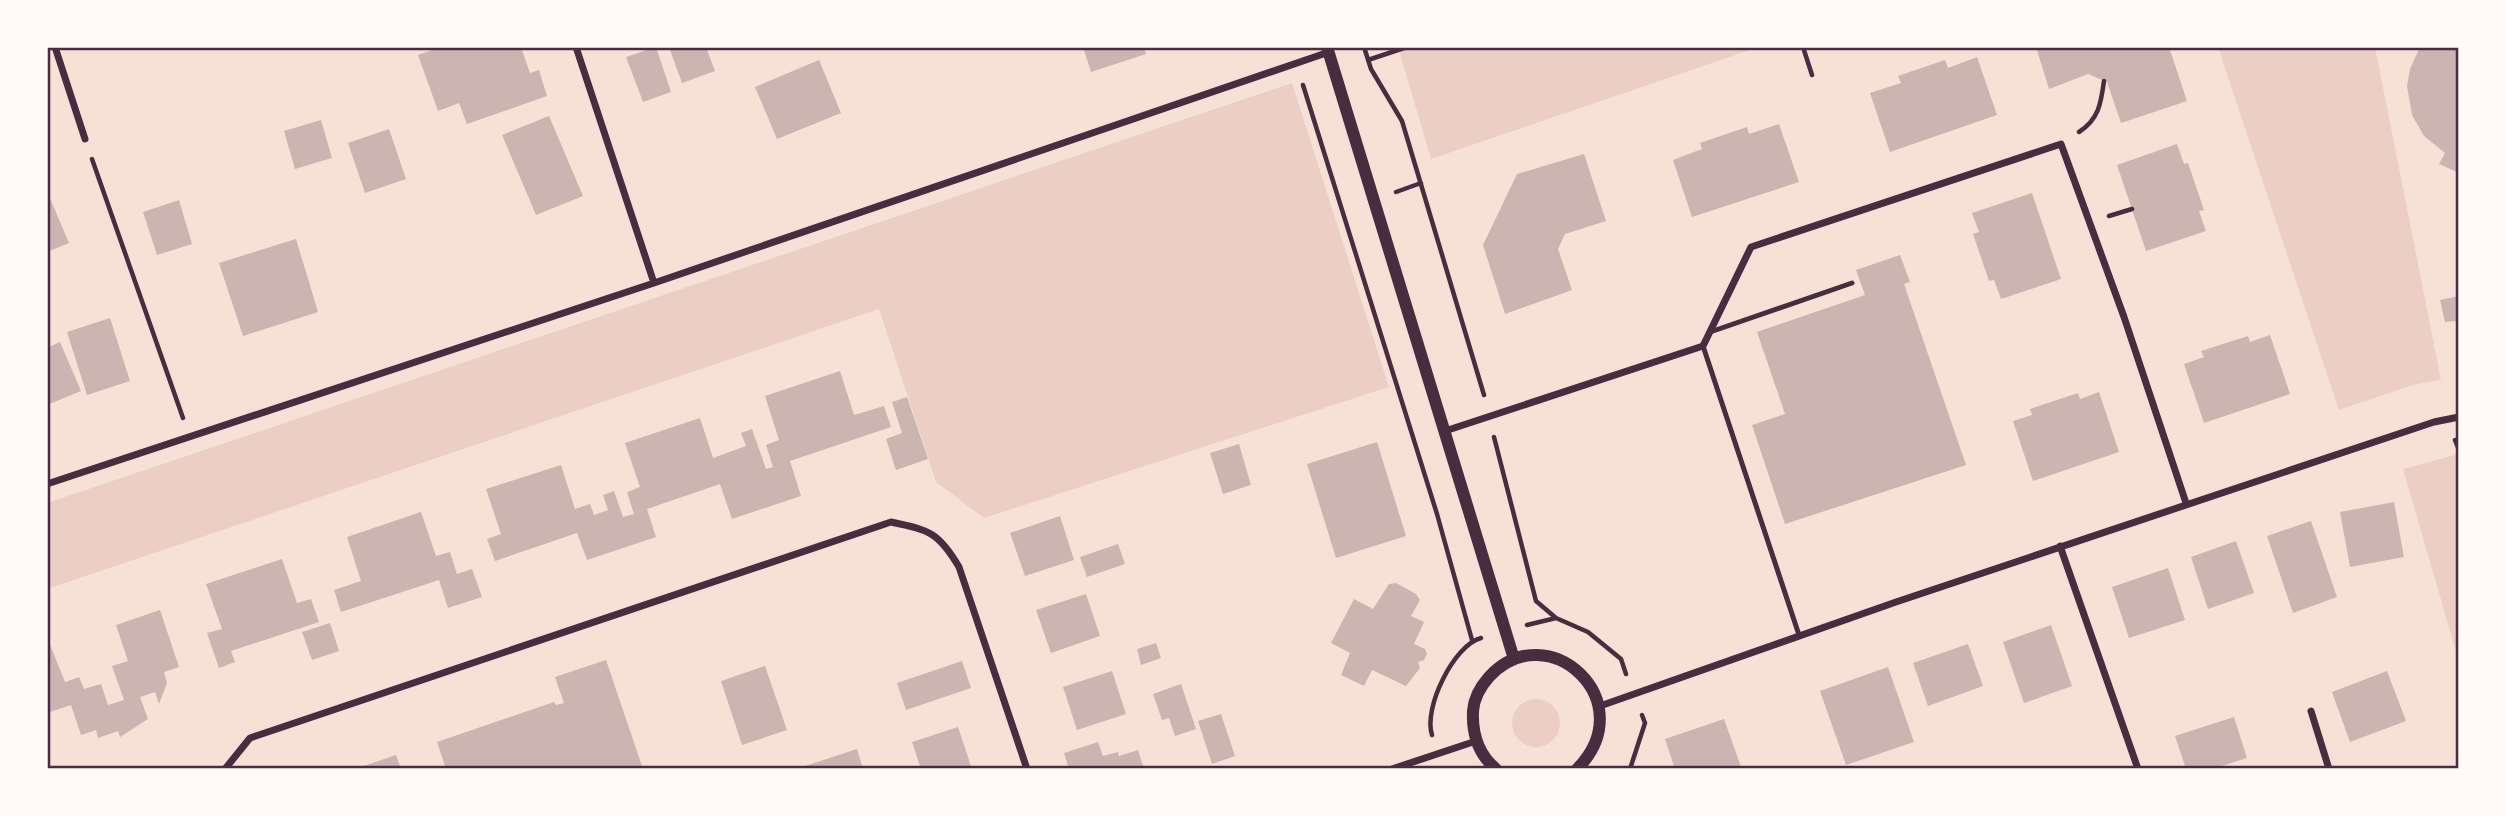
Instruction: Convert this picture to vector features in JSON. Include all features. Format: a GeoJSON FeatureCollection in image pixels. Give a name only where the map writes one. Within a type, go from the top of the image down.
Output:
{"type":"FeatureCollection","features":[{"type":"Feature","properties":{"kind":"street"},"geometry":{"type":"LineString","coordinates":[[55,47],[85,139]]}},
{"type":"Feature","properties":{"kind":"street"},"geometry":{"type":"LineString","coordinates":[[576,47],[654,283]]}},
{"type":"Feature","properties":{"kind":"street"},"geometry":{"type":"LineString","coordinates":[[47,484],[190,439],[654,283],[1328,49],[1514,659]]}},
{"type":"Feature","properties":{"kind":"street"},"geometry":{"type":"LineString","coordinates":[[1445,431],[1703,346],[1713,331],[1751,247],[2061,144],[2124,317],[2186,503]]}},
{"type":"Feature","properties":{"kind":"street"},"geometry":{"type":"LineString","coordinates":[[1600,706],[2186,503],[2434,422],[2459,417]]}},
{"type":"Feature","properties":{"kind":"street"},"geometry":{"type":"LineString","coordinates":[[225,769],[250,738],[891,522],[922,528],[944,542],[959,567],[1027,769]]}},
{"type":"Feature","properties":{"kind":"street"},"geometry":{"type":"LineString","coordinates":[[2060,546],[2138,769]]}},
{"type":"Feature","properties":{"kind":"street"},"geometry":{"type":"LineString","coordinates":[[1496,769],[1488,762],[1476,741],[1472,725],[1474,704],[1482,685],[1496,670],[1514,659],[1536,655],[1558,659],[1577,669],[1591,686],[1600,706],[1601,725],[1597,742],[1577,769]]}},
{"type":"Feature","properties":{"kind":"street"},"geometry":{"type":"LineString","coordinates":[[2311,711],[2329,769]]}},
{"type":"Feature","properties":{"kind":"street"},"geometry":{"type":"LineString","coordinates":[[1392,769],[1476,741]]}},
{"type":"Feature","properties":{"kind":"lane"},"geometry":{"type":"LineString","coordinates":[[1713,331],[1852,283]]}},
{"type":"Feature","properties":{"kind":"lane"},"geometry":{"type":"LineString","coordinates":[[1703,346],[1799,635]]}},
{"type":"Feature","properties":{"kind":"path"},"geometry":{"type":"LineString","coordinates":[[1364,47],[1368,60],[1402,121],[1490,416],[1497,457],[1536,601],[1556,618]]}},
{"type":"Feature","properties":{"kind":"path"},"geometry":{"type":"LineString","coordinates":[[1368,60],[1407,47]]}},
{"type":"Feature","properties":{"kind":"path"},"geometry":{"type":"LineString","coordinates":[[1803,47],[1812,75]]}},
{"type":"Feature","properties":{"kind":"path"},"geometry":{"type":"LineString","coordinates":[[1296,62],[1437,513],[1472,640]]}},
{"type":"Feature","properties":{"kind":"path"},"geometry":{"type":"LineString","coordinates":[[2061,144],[2092,124],[2099,110],[2104,80]]}},
{"type":"Feature","properties":{"kind":"path"},"geometry":{"type":"LineString","coordinates":[[85,139],[190,439]]}},
{"type":"Feature","properties":{"kind":"path"},"geometry":{"type":"LineString","coordinates":[[1396,192],[1421,183]]}},
{"type":"Feature","properties":{"kind":"shaded area"},"geometry":{"type":"Polygon","coordinates":[[[1398,47],[1759,47],[1431,159],[1398,47]]]}},
{"type":"Feature","properties":{"kind":"shaded area"},"geometry":{"type":"Polygon","coordinates":[[[2218,47],[2375,47],[2441,380],[2416,384],[2339,410],[2218,47]]]}},
{"type":"Feature","properties":{"kind":"shaded area"},"geometry":{"type":"Polygon","coordinates":[[[1292,83],[1389,387],[984,518],[936,482],[879,309],[47,589],[47,503],[1292,83]]]}},
{"type":"Feature","properties":{"kind":"shaded area"},"geometry":{"type":"Polygon","coordinates":[[[2459,454],[2459,662],[2403,469],[2459,454]]]}},
{"type":"Feature","properties":{"kind":"shaded area"},"geometry":{"type":"Polygon","coordinates":[[[1536,699],[1553,706],[1560,723],[1553,740],[1536,747],[1519,740],[1512,723],[1519,706],[1536,699]]]}},
{"type":"Feature","properties":{"kind":"building"},"geometry":{"type":"Polygon","coordinates":[[[441,47],[521,47],[530,73],[539,70],[547,96],[467,124],[459,103],[438,111],[418,55],[441,47]]]}},
{"type":"Feature","properties":{"kind":"building"},"geometry":{"type":"Polygon","coordinates":[[[656,47],[671,92],[643,102],[626,57],[656,47]]]}},
{"type":"Feature","properties":{"kind":"building"},"geometry":{"type":"Polygon","coordinates":[[[669,47],[706,47],[715,71],[682,83],[669,47]]]}},
{"type":"Feature","properties":{"kind":"building"},"geometry":{"type":"Polygon","coordinates":[[[1083,47],[1144,47],[1146,54],[1091,72],[1083,47]]]}},
{"type":"Feature","properties":{"kind":"building"},"geometry":{"type":"Polygon","coordinates":[[[2036,47],[2169,47],[2187,101],[2121,123],[2107,82],[2088,74],[2049,89],[2036,47]]]}},
{"type":"Feature","properties":{"kind":"building"},"geometry":{"type":"Polygon","coordinates":[[[2420,47],[2459,47],[2459,173],[2439,164],[2445,153],[2424,136],[2412,115],[2407,86],[2410,69],[2420,47]]]}},
{"type":"Feature","properties":{"kind":"building"},"geometry":{"type":"Polygon","coordinates":[[[1977,57],[1997,115],[1890,152],[1870,93],[1901,83],[1898,76],[1945,60],[1948,68],[1977,57]]]}},
{"type":"Feature","properties":{"kind":"building"},"geometry":{"type":"Polygon","coordinates":[[[819,60],[841,113],[777,139],[755,87],[819,60]]]}},
{"type":"Feature","properties":{"kind":"building"},"geometry":{"type":"Polygon","coordinates":[[[549,116],[583,196],[536,215],[502,135],[549,116]]]}},
{"type":"Feature","properties":{"kind":"building"},"geometry":{"type":"Polygon","coordinates":[[[321,120],[332,158],[295,169],[284,131],[321,120]]]}},
{"type":"Feature","properties":{"kind":"building"},"geometry":{"type":"Polygon","coordinates":[[[1779,124],[1799,182],[1692,217],[1673,160],[1702,149],[1700,143],[1747,127],[1749,134],[1779,124]]]}},
{"type":"Feature","properties":{"kind":"building"},"geometry":{"type":"Polygon","coordinates":[[[389,129],[406,179],[365,193],[348,143],[389,129]]]}},
{"type":"Feature","properties":{"kind":"building"},"geometry":{"type":"Polygon","coordinates":[[[2177,144],[2184,164],[2188,163],[2204,210],[2199,211],[2206,231],[2146,251],[2117,165],[2177,144]]]}},
{"type":"Feature","properties":{"kind":"building"},"geometry":{"type":"Polygon","coordinates":[[[1584,154],[1606,221],[1565,234],[1558,249],[1572,290],[1505,314],[1483,245],[1517,174],[1584,154]]]}},
{"type":"Feature","properties":{"kind":"building"},"geometry":{"type":"Polygon","coordinates":[[[47,191],[69,243],[47,252],[47,191]]]}},
{"type":"Feature","properties":{"kind":"building"},"geometry":{"type":"Polygon","coordinates":[[[2032,193],[2061,279],[2001,299],[1994,280],[1989,281],[1973,234],[1979,232],[1972,213],[2032,193]]]}},
{"type":"Feature","properties":{"kind":"building"},"geometry":{"type":"Polygon","coordinates":[[[179,200],[192,244],[157,255],[143,212],[179,200]]]}},
{"type":"Feature","properties":{"kind":"building"},"geometry":{"type":"Polygon","coordinates":[[[296,239],[318,312],[243,336],[219,263],[296,239]]]}},
{"type":"Feature","properties":{"kind":"building"},"geometry":{"type":"Polygon","coordinates":[[[1900,255],[1910,282],[1904,284],[1966,465],[1785,524],[1752,425],[1785,414],[1757,332],[1865,295],[1856,270],[1900,255]]]}},
{"type":"Feature","properties":{"kind":"building"},"geometry":{"type":"Polygon","coordinates":[[[2459,296],[2457,326],[2456,321],[2445,322],[2440,300],[2459,296]]]}},
{"type":"Feature","properties":{"kind":"building"},"geometry":{"type":"Polygon","coordinates":[[[110,318],[130,381],[87,395],[67,332],[110,318]]]}},
{"type":"Feature","properties":{"kind":"building"},"geometry":{"type":"Polygon","coordinates":[[[2270,335],[2290,394],[2204,423],[2184,364],[2204,357],[2201,351],[2248,336],[2250,342],[2270,335]]]}},
{"type":"Feature","properties":{"kind":"building"},"geometry":{"type":"Polygon","coordinates":[[[60,342],[81,391],[47,405],[47,348],[60,342]]]}},
{"type":"Feature","properties":{"kind":"building"},"geometry":{"type":"Polygon","coordinates":[[[840,371],[854,415],[884,406],[891,427],[790,461],[801,496],[732,519],[720,484],[647,509],[656,537],[587,560],[577,533],[495,561],[487,539],[501,534],[486,489],[561,465],[575,509],[590,504],[594,515],[608,510],[603,495],[614,491],[623,517],[634,514],[627,492],[640,487],[625,443],[700,418],[713,458],[746,446],[741,433],[752,429],[766,469],[773,467],[766,445],[779,440],[765,396],[840,371]]]}},
{"type":"Feature","properties":{"kind":"building"},"geometry":{"type":"Polygon","coordinates":[[[2099,392],[2119,452],[2033,481],[2013,421],[2032,415],[2030,409],[2078,393],[2080,399],[2099,392]]]}},
{"type":"Feature","properties":{"kind":"building"},"geometry":{"type":"Polygon","coordinates":[[[907,397],[928,459],[896,470],[886,439],[902,433],[892,402],[907,397]]]}},
{"type":"Feature","properties":{"kind":"building"},"geometry":{"type":"Polygon","coordinates":[[[1377,442],[1406,536],[1336,558],[1307,464],[1377,442]]]}},
{"type":"Feature","properties":{"kind":"building"},"geometry":{"type":"Polygon","coordinates":[[[1239,444],[1251,485],[1223,494],[1210,453],[1239,444]]]}},
{"type":"Feature","properties":{"kind":"building"},"geometry":{"type":"Polygon","coordinates":[[[2394,502],[2404,557],[2350,567],[2340,512],[2394,502]]]}},
{"type":"Feature","properties":{"kind":"building"},"geometry":{"type":"Polygon","coordinates":[[[421,512],[436,556],[450,552],[457,574],[472,569],[482,597],[448,608],[439,580],[341,612],[334,590],[361,581],[347,537],[421,512]]]}},
{"type":"Feature","properties":{"kind":"building"},"geometry":{"type":"Polygon","coordinates":[[[1060,516],[1074,560],[1025,576],[1010,533],[1060,516]]]}},
{"type":"Feature","properties":{"kind":"building"},"geometry":{"type":"Polygon","coordinates":[[[2311,521],[2337,597],[2293,613],[2267,536],[2311,521]]]}},
{"type":"Feature","properties":{"kind":"building"},"geometry":{"type":"Polygon","coordinates":[[[2236,541],[2254,593],[2208,609],[2191,557],[2236,541]]]}},
{"type":"Feature","properties":{"kind":"building"},"geometry":{"type":"Polygon","coordinates":[[[1118,544],[1125,564],[1087,577],[1080,557],[1118,544]]]}},
{"type":"Feature","properties":{"kind":"building"},"geometry":{"type":"Polygon","coordinates":[[[282,559],[297,603],[311,599],[319,622],[231,651],[235,662],[219,668],[207,633],[222,629],[206,584],[282,559]]]}},
{"type":"Feature","properties":{"kind":"building"},"geometry":{"type":"Polygon","coordinates":[[[2168,568],[2185,620],[2129,638],[2112,587],[2168,568]]]}},
{"type":"Feature","properties":{"kind":"building"},"geometry":{"type":"Polygon","coordinates":[[[1396,583],[1416,594],[1420,600],[1411,616],[1424,622],[1414,644],[1425,649],[1427,654],[1424,660],[1418,662],[1420,668],[1406,686],[1372,670],[1364,686],[1341,675],[1350,653],[1331,643],[1354,599],[1373,609],[1389,584],[1396,583]]]}},
{"type":"Feature","properties":{"kind":"building"},"geometry":{"type":"Polygon","coordinates":[[[1086,594],[1100,636],[1051,653],[1036,610],[1086,594]]]}},
{"type":"Feature","properties":{"kind":"building"},"geometry":{"type":"Polygon","coordinates":[[[160,610],[179,667],[164,672],[167,683],[159,704],[155,692],[140,697],[148,719],[120,737],[118,731],[98,738],[96,730],[81,735],[71,705],[47,713],[47,637],[65,682],[79,677],[84,689],[101,684],[108,705],[124,700],[112,666],[128,661],[116,625],[160,610]]]}},
{"type":"Feature","properties":{"kind":"building"},"geometry":{"type":"Polygon","coordinates":[[[330,623],[339,651],[312,660],[302,632],[330,623]]]}},
{"type":"Feature","properties":{"kind":"building"},"geometry":{"type":"Polygon","coordinates":[[[2051,625],[2072,686],[2024,703],[2003,642],[2051,625]]]}},
{"type":"Feature","properties":{"kind":"building"},"geometry":{"type":"Polygon","coordinates":[[[1156,643],[1161,658],[1141,665],[1137,649],[1156,643]]]}},
{"type":"Feature","properties":{"kind":"building"},"geometry":{"type":"Polygon","coordinates":[[[1968,644],[1983,686],[1928,706],[1913,663],[1968,644]]]}},
{"type":"Feature","properties":{"kind":"building"},"geometry":{"type":"Polygon","coordinates":[[[606,660],[643,769],[446,769],[437,742],[554,702],[556,705],[564,703],[555,677],[606,660]]]}},
{"type":"Feature","properties":{"kind":"building"},"geometry":{"type":"Polygon","coordinates":[[[962,661],[971,688],[906,710],[897,683],[962,661]]]}},
{"type":"Feature","properties":{"kind":"building"},"geometry":{"type":"Polygon","coordinates":[[[765,666],[787,730],[742,745],[721,681],[765,666]]]}},
{"type":"Feature","properties":{"kind":"building"},"geometry":{"type":"Polygon","coordinates":[[[1888,667],[1914,742],[1846,765],[1820,691],[1888,667]]]}},
{"type":"Feature","properties":{"kind":"building"},"geometry":{"type":"Polygon","coordinates":[[[1112,671],[1126,714],[1077,730],[1063,687],[1112,671]]]}},
{"type":"Feature","properties":{"kind":"building"},"geometry":{"type":"Polygon","coordinates":[[[2387,671],[2406,721],[2350,742],[2332,692],[2387,671]]]}},
{"type":"Feature","properties":{"kind":"building"},"geometry":{"type":"Polygon","coordinates":[[[1181,684],[1196,729],[1175,736],[1169,718],[1162,720],[1153,694],[1181,684]]]}},
{"type":"Feature","properties":{"kind":"building"},"geometry":{"type":"Polygon","coordinates":[[[1221,714],[1235,756],[1212,764],[1198,721],[1221,714]]]}},
{"type":"Feature","properties":{"kind":"building"},"geometry":{"type":"Polygon","coordinates":[[[2234,717],[2247,758],[2212,769],[2186,769],[2175,736],[2234,717]]]}},
{"type":"Feature","properties":{"kind":"building"},"geometry":{"type":"Polygon","coordinates":[[[1724,719],[1741,767],[1675,769],[1665,739],[1724,719]]]}},
{"type":"Feature","properties":{"kind":"building"},"geometry":{"type":"Polygon","coordinates":[[[958,727],[972,769],[921,769],[912,742],[958,727]]]}},
{"type":"Feature","properties":{"kind":"building"},"geometry":{"type":"Polygon","coordinates":[[[1098,742],[1103,756],[1118,752],[1119,756],[1138,750],[1144,769],[1090,769],[1089,766],[1069,769],[1064,753],[1098,742]]]}},
{"type":"Feature","properties":{"kind":"building"},"geometry":{"type":"Polygon","coordinates":[[[857,749],[863,769],[805,769],[805,766],[857,749]]]}},
{"type":"Feature","properties":{"kind":"building"},"geometry":{"type":"Polygon","coordinates":[[[396,755],[401,769],[358,769],[358,768],[396,755]]]}}]}
